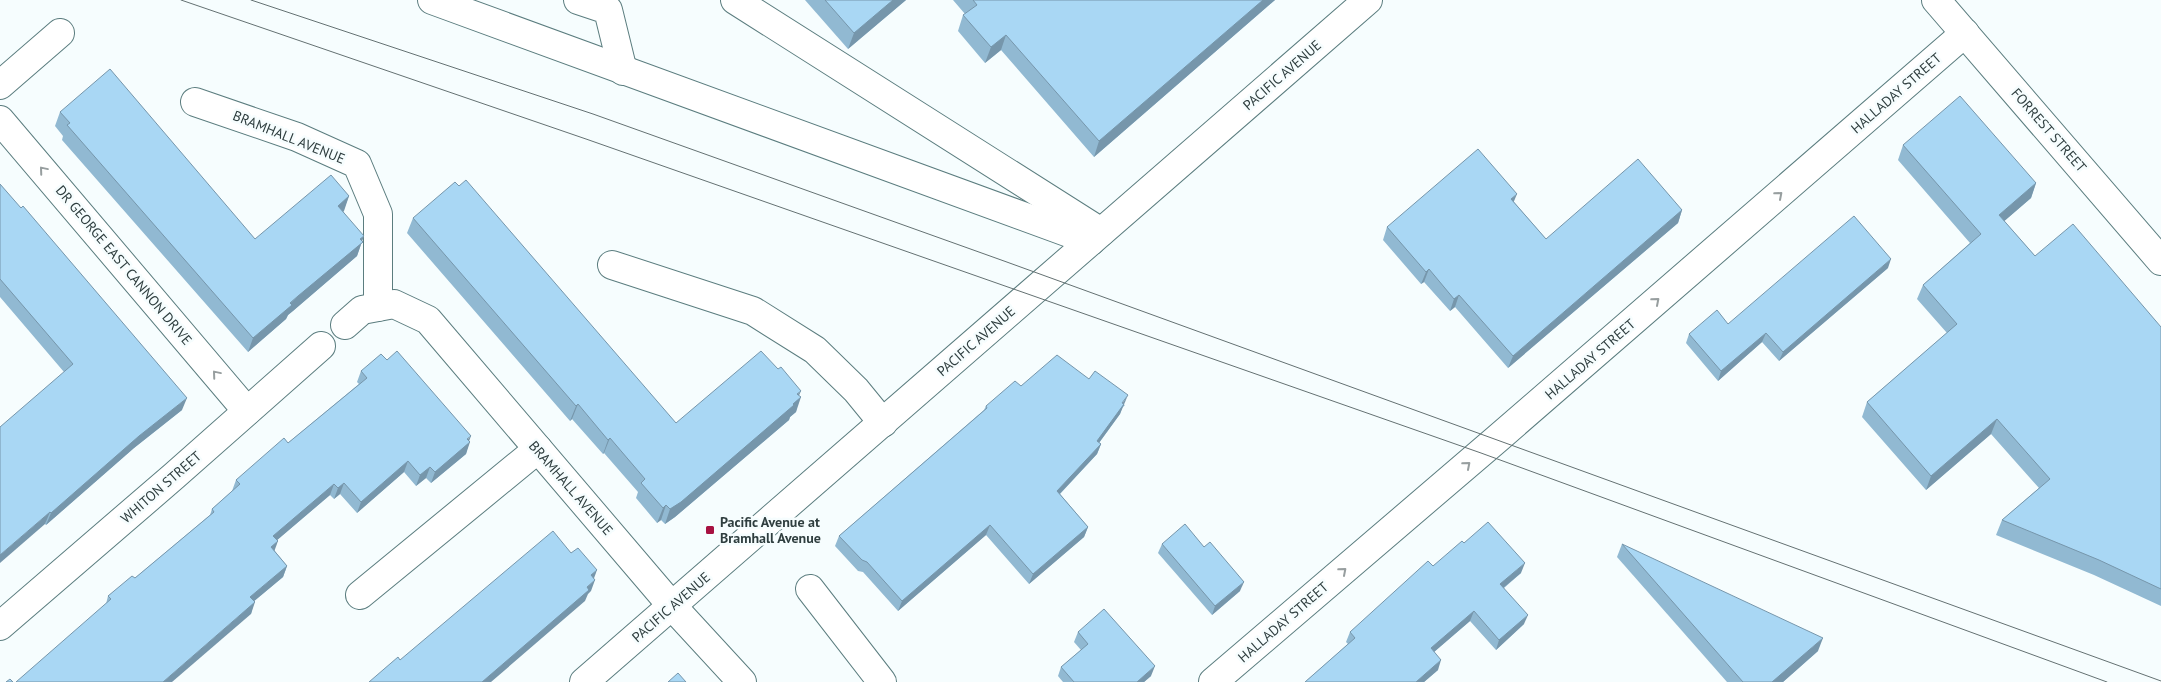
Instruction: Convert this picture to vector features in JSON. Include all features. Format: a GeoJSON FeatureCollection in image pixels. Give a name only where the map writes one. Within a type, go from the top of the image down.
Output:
{"type":"FeatureCollection","features":[{"type":"Feature","properties":{"kind":"street"},"geometry":{"type":"LineString","coordinates":[[432,0],[623,71],[1096,237]]}},
{"type":"Feature","properties":{"kind":"street"},"geometry":{"type":"LineString","coordinates":[[578,0],[614,5],[623,71]]}},
{"type":"Feature","properties":{"kind":"street"},"geometry":{"type":"LineString","coordinates":[[735,0],[1096,237]]}},
{"type":"Feature","properties":{"kind":"street","name":"PACIFIC AVENUE"},"geometry":{"type":"LineString","coordinates":[[584,682],[1368,0]]}},
{"type":"Feature","properties":{"kind":"street","name":"FORREST STREET"},"geometry":{"type":"LineString","coordinates":[[1936,0],[2161,261]]}},
{"type":"Feature","properties":{"kind":"street"},"geometry":{"type":"LineString","coordinates":[[0,86],[60,33]]}},
{"type":"Feature","properties":{"kind":"street","name":"HALLADAY STREET"},"geometry":{"type":"LineString","coordinates":[[1213,682],[1481,453],[1965,33]]}},
{"type":"Feature","properties":{"kind":"street","name":"BRAMHALL AVENUE"},"geometry":{"type":"LineString","coordinates":[[196,102],[297,137],[357,164],[378,214],[386,305],[428,320],[672,606],[742,682]]}},
{"type":"Feature","properties":{"kind":"street","name":"DR GEORGE EAST CANNON DRIVE"},"geometry":{"type":"LineString","coordinates":[[0,120],[247,411]]}},
{"type":"Feature","properties":{"kind":"street"},"geometry":{"type":"LineString","coordinates":[[612,265],[753,311],[815,350],[856,390],[882,423]]}},
{"type":"Feature","properties":{"kind":"street"},"geometry":{"type":"LineString","coordinates":[[345,325],[362,310],[386,305]]}},
{"type":"Feature","properties":{"kind":"street","name":"WHITON STREET"},"geometry":{"type":"LineString","coordinates":[[0,626],[321,346]]}},
{"type":"Feature","properties":{"kind":"street"},"geometry":{"type":"LineString","coordinates":[[360,595],[538,449]]}},
{"type":"Feature","properties":{"kind":"street"},"geometry":{"type":"LineString","coordinates":[[810,589],[882,682]]}},
{"type":"Feature","properties":{"kind":"building"},"geometry":{"type":"Polygon","coordinates":[[[825,0],[893,0],[854,33],[825,0]]]}},
{"type":"Feature","properties":{"kind":"building"},"geometry":{"type":"Polygon","coordinates":[[[973,0],[1263,0],[1099,141],[1006,35],[991,47],[963,15],[977,5],[973,0]]]}},
{"type":"Feature","properties":{"kind":"building"},"geometry":{"type":"Polygon","coordinates":[[[110,69],[255,239],[331,175],[349,196],[338,206],[364,236],[360,239],[363,242],[298,296],[290,303],[292,305],[253,338],[67,125],[70,123],[60,112],[110,69]]]}},
{"type":"Feature","properties":{"kind":"building"},"geometry":{"type":"Polygon","coordinates":[[[1960,96],[2036,183],[1999,215],[2035,256],[2073,224],[2161,327],[2161,589],[2099,560],[2002,520],[2050,479],[1997,419],[1931,476],[1867,402],[1957,324],[1923,285],[1981,234],[1903,145],[1960,96]]]}},
{"type":"Feature","properties":{"kind":"building"},"geometry":{"type":"Polygon","coordinates":[[[1478,149],[1517,194],[1511,199],[1546,239],[1638,159],[1682,210],[1513,356],[1459,295],[1454,299],[1429,269],[1426,272],[1387,227],[1478,149]]]}},
{"type":"Feature","properties":{"kind":"building"},"geometry":{"type":"Polygon","coordinates":[[[466,180],[676,423],[761,351],[778,369],[781,367],[801,391],[797,394],[801,397],[681,502],[670,509],[666,505],[663,508],[641,483],[645,479],[610,438],[608,440],[578,404],[576,406],[413,218],[455,182],[459,186],[466,180]]]}},
{"type":"Feature","properties":{"kind":"building"},"geometry":{"type":"Polygon","coordinates":[[[0,184],[21,208],[23,206],[187,398],[139,436],[0,555],[0,427],[73,364],[0,279],[0,184]]]}},
{"type":"Feature","properties":{"kind":"building"},"geometry":{"type":"Polygon","coordinates":[[[1854,216],[1891,259],[1783,352],[1766,333],[1721,371],[1689,334],[1717,310],[1728,324],[1854,216]]]}},
{"type":"Feature","properties":{"kind":"building"},"geometry":{"type":"Polygon","coordinates":[[[397,351],[471,436],[467,439],[470,442],[435,472],[430,467],[420,475],[408,461],[361,502],[344,483],[338,488],[334,484],[273,536],[278,541],[271,547],[287,566],[250,597],[255,602],[163,682],[16,682],[111,599],[108,596],[132,576],[135,578],[214,512],[212,509],[240,484],[236,480],[284,438],[288,443],[367,378],[361,371],[381,354],[387,360],[397,351]]]}},
{"type":"Feature","properties":{"kind":"building"},"geometry":{"type":"Polygon","coordinates":[[[1057,355],[1089,379],[1095,371],[1128,395],[1122,403],[1124,404],[1097,441],[1101,444],[1057,491],[1088,527],[1033,574],[990,525],[902,601],[867,562],[862,560],[839,536],[987,408],[986,406],[1015,381],[1021,386],[1057,355]]]}},
{"type":"Feature","properties":{"kind":"building"},"geometry":{"type":"Polygon","coordinates":[[[1488,522],[1525,563],[1500,584],[1528,615],[1499,640],[1474,611],[1431,648],[1441,660],[1416,682],[1305,682],[1355,638],[1350,632],[1428,561],[1433,566],[1488,522]]]}},
{"type":"Feature","properties":{"kind":"building"},"geometry":{"type":"Polygon","coordinates":[[[1185,524],[1204,547],[1210,542],[1244,582],[1215,606],[1162,544],[1185,524]]]}},
{"type":"Feature","properties":{"kind":"building"},"geometry":{"type":"Polygon","coordinates":[[[553,531],[571,553],[578,548],[597,570],[591,575],[595,580],[587,587],[589,590],[482,682],[369,682],[398,657],[400,660],[553,531]]]}},
{"type":"Feature","properties":{"kind":"building"},"geometry":{"type":"Polygon","coordinates":[[[1622,544],[1823,638],[1772,682],[1743,682],[1622,544]]]}},
{"type":"Feature","properties":{"kind":"building"},"geometry":{"type":"Polygon","coordinates":[[[1104,609],[1155,666],[1137,682],[1074,682],[1061,667],[1088,644],[1078,632],[1104,609]]]}},
{"type":"Feature","properties":{"kind":"building"},"geometry":{"type":"Polygon","coordinates":[[[678,673],[686,682],[668,682],[678,673]]]}},
{"type":"Feature","properties":{"kind":"tram line"},"geometry":{"type":"LineString","coordinates":[[181,0],[586,139],[1481,453],[2107,682]]}},
{"type":"Feature","properties":{"kind":"tram line"},"geometry":{"type":"LineString","coordinates":[[251,0],[593,114],[1004,261],[2161,681]]}},
{"type":"Feature","properties":{"kind":"place","name":"Pacific Avenue at Bramhall Avenue"},"geometry":{"type":"Point","coordinates":[710,530]}}]}
